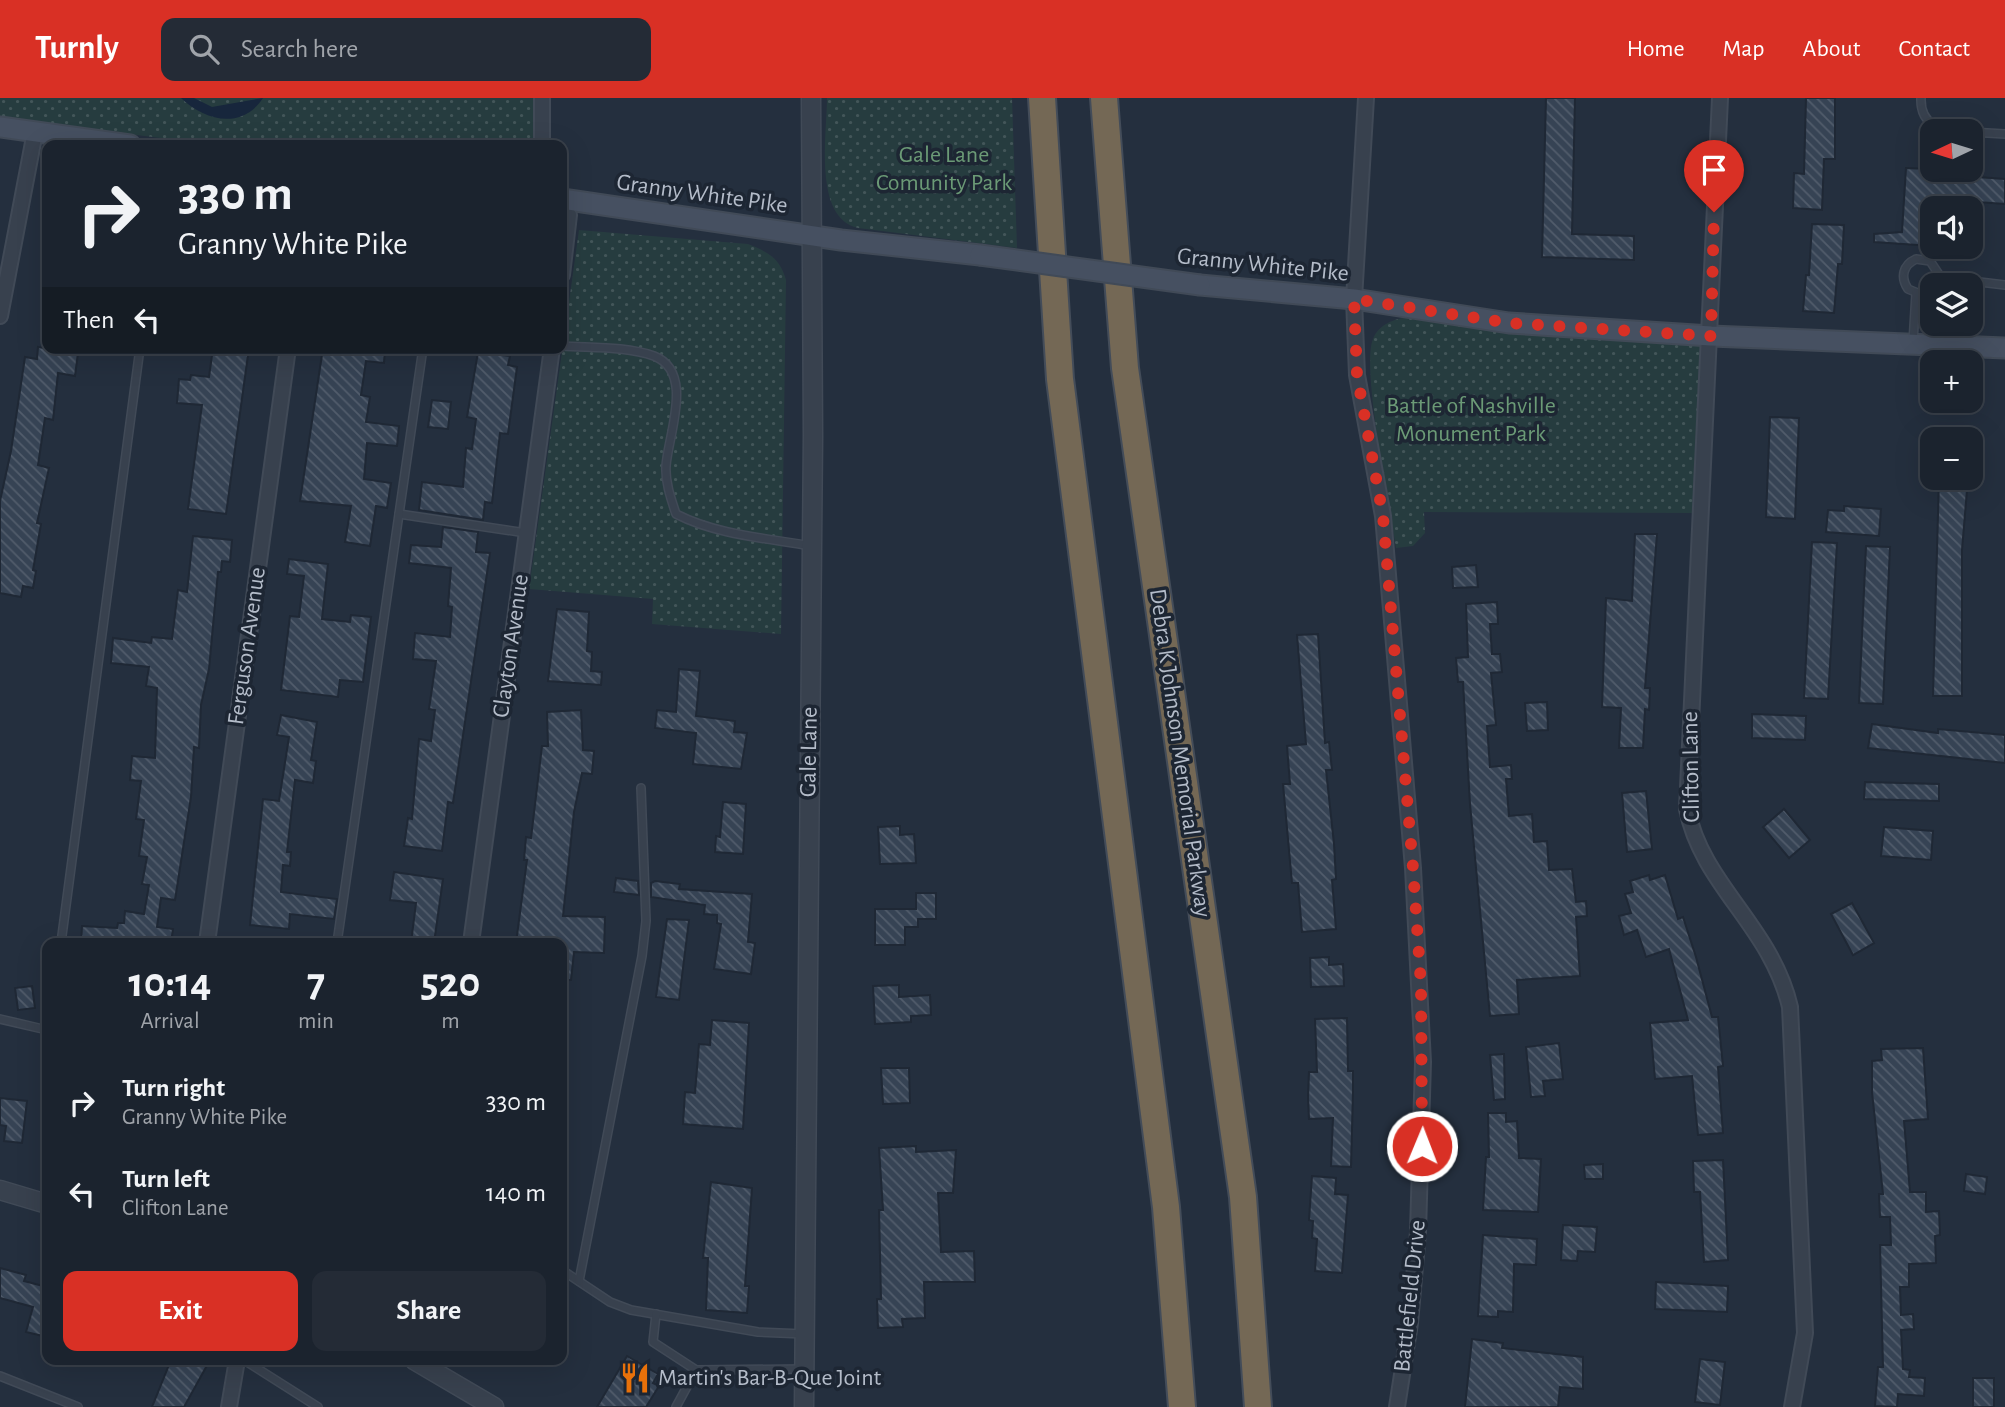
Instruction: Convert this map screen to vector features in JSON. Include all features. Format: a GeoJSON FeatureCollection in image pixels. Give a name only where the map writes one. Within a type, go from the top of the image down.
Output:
{"type":"FeatureCollection","features":[{"type":"Feature","properties":{"kind":"highway"},"geometry":{"type":"LineString","coordinates":[[1042,98],[1060,379],[1166,1207],[1182,1407]]}},
{"type":"Feature","properties":{"kind":"highway","name":"Debra K Johnson Memorial Parkway"},"geometry":{"type":"LineString","coordinates":[[1104,98],[1125,368],[1243,1197],[1258,1407]]}},
{"type":"Feature","properties":{"kind":"main road"},"geometry":{"type":"LineString","coordinates":[[0,127],[93,140]]}},
{"type":"Feature","properties":{"kind":"main road","name":"Granny White Pike"},"geometry":{"type":"LineString","coordinates":[[567,200],[812,235],[1200,285],[1354,299],[1509,323],[1711,336],[2005,348]]}},
{"type":"Feature","properties":{"kind":"street"},"geometry":{"type":"LineString","coordinates":[[542,98],[542,140]]}},
{"type":"Feature","properties":{"kind":"street","name":"Gale Lane"},"geometry":{"type":"LineString","coordinates":[[804,1407],[811,546],[811,98]]}},
{"type":"Feature","properties":{"kind":"street","name":"Battlefield Drive"},"geometry":{"type":"LineString","coordinates":[[1366,98],[1354,299],[1357,375],[1383,516],[1421,985],[1423,1096],[1418,1232],[1410,1322],[1398,1407]]}},
{"type":"Feature","properties":{"kind":"street","name":"Clifton Lane"},"geometry":{"type":"LineString","coordinates":[[1720,98],[1711,336],[1686,809],[1699,852],[1743,911],[1777,964],[1790,1007],[1805,1333],[1792,1407]]}},
{"type":"Feature","properties":{"kind":"street"},"geometry":{"type":"LineString","coordinates":[[0,316],[35,132]]}},
{"type":"Feature","properties":{"kind":"street"},"geometry":{"type":"LineString","coordinates":[[567,213],[567,232]]}},
{"type":"Feature","properties":{"kind":"street","name":"Ferguson Avenue"},"geometry":{"type":"LineString","coordinates":[[208,938],[287,354]]}},
{"type":"Feature","properties":{"kind":"street","name":"Clayton Avenue"},"geometry":{"type":"LineString","coordinates":[[472,938],[551,354]]}},
{"type":"Feature","properties":{"kind":"street"},"geometry":{"type":"LineString","coordinates":[[0,1190],[42,1203]]}},
{"type":"Feature","properties":{"kind":"street"},"geometry":{"type":"LineString","coordinates":[[229,1407],[236,1365]]}},
{"type":"Feature","properties":{"kind":"street"},"geometry":{"type":"LineString","coordinates":[[423,1365],[494,1407]]}},
{"type":"Feature","properties":{"kind":"lane"},"geometry":{"type":"LineString","coordinates":[[1921,98],[1922,112],[1928,119]]}},
{"type":"Feature","properties":{"kind":"lane"},"geometry":{"type":"LineString","coordinates":[[1983,132],[2005,134]]}},
{"type":"Feature","properties":{"kind":"lane"},"geometry":{"type":"LineString","coordinates":[[1920,292],[1908,289],[1903,279],[1905,268],[1911,261],[1930,261],[1937,273]]}},
{"type":"Feature","properties":{"kind":"lane"},"geometry":{"type":"LineString","coordinates":[[1983,284],[2005,285]]}},
{"type":"Feature","properties":{"kind":"lane"},"geometry":{"type":"LineString","coordinates":[[1913,344],[1916,293]]}},
{"type":"Feature","properties":{"kind":"lane"},"geometry":{"type":"LineString","coordinates":[[567,346],[638,352],[656,357],[675,379],[677,400],[666,468],[676,514],[692,522],[726,531],[811,546]]}},
{"type":"Feature","properties":{"kind":"lane"},"geometry":{"type":"LineString","coordinates":[[62,938],[139,354]]}},
{"type":"Feature","properties":{"kind":"lane"},"geometry":{"type":"LineString","coordinates":[[338,938],[422,354]]}},
{"type":"Feature","properties":{"kind":"lane"},"geometry":{"type":"LineString","coordinates":[[399,514],[526,533]]}},
{"type":"Feature","properties":{"kind":"lane"},"geometry":{"type":"LineString","coordinates":[[579,1281],[642,956],[646,921],[641,788]]}},
{"type":"Feature","properties":{"kind":"lane"},"geometry":{"type":"LineString","coordinates":[[0,1019],[42,1029]]}},
{"type":"Feature","properties":{"kind":"lane"},"geometry":{"type":"LineString","coordinates":[[567,1273],[610,1302],[656,1314],[758,1332],[804,1334]]}},
{"type":"Feature","properties":{"kind":"lane"},"geometry":{"type":"LineString","coordinates":[[656,1314],[653,1342],[696,1370],[804,1369]]}},
{"type":"Feature","properties":{"kind":"lane"},"geometry":{"type":"LineString","coordinates":[[252,1365],[318,1407]]}},
{"type":"Feature","properties":{"kind":"lane"},"geometry":{"type":"LineString","coordinates":[[676,1407],[696,1370]]}},
{"type":"Feature","properties":{"kind":"lane"},"geometry":{"type":"LineString","coordinates":[[0,1376],[78,1407]]}},
{"type":"Feature","properties":{"kind":"green space"},"geometry":{"type":"Polygon","coordinates":[[[0,98],[534,98],[534,140],[177,140],[0,117],[0,98]]]}},
{"type":"Feature","properties":{"kind":"green space","name":"Gale Lane Comunity Park"},"geometry":{"type":"Polygon","coordinates":[[[827,98],[1012,98],[1017,248],[858,228],[844,221],[834,209],[828,192],[825,152],[827,98]]]}},
{"type":"Feature","properties":{"kind":"green space"},"geometry":{"type":"Polygon","coordinates":[[[579,230],[748,244],[777,261],[786,280],[781,634],[652,624],[653,599],[529,589],[562,354],[567,354],[567,316],[579,230]]]}},
{"type":"Feature","properties":{"kind":"green space","name":"Battle of Nashville Monument Park"},"geometry":{"type":"Polygon","coordinates":[[[1408,317],[1702,343],[1693,513],[1424,512],[1425,533],[1413,546],[1396,548],[1373,408],[1370,355],[1373,339],[1383,326],[1408,317]]]}},
{"type":"Feature","properties":{"kind":"water"},"geometry":{"type":"Polygon","coordinates":[[[181,98],[194,98],[212,107],[263,98],[245,115],[223,119],[201,112],[181,98]]]}},
{"type":"Feature","properties":{"kind":"building"},"geometry":{"type":"Polygon","coordinates":[[[1546,98],[1575,98],[1572,234],[1634,236],[1634,260],[1542,257],[1546,98]]]}},
{"type":"Feature","properties":{"kind":"building"},"geometry":{"type":"Polygon","coordinates":[[[1806,98],[1835,98],[1835,159],[1824,159],[1822,210],[1793,208],[1794,173],[1804,174],[1806,98]]]}},
{"type":"Feature","properties":{"kind":"building"},"geometry":{"type":"Polygon","coordinates":[[[1906,168],[1920,169],[1920,182],[1983,182],[1983,177],[2005,179],[2005,204],[1983,202],[1983,196],[1920,196],[1920,245],[1874,242],[1874,234],[1902,232],[1906,168]]]}},
{"type":"Feature","properties":{"kind":"building"},"geometry":{"type":"Polygon","coordinates":[[[1812,224],[1844,225],[1842,264],[1838,264],[1834,313],[1803,311],[1806,275],[1809,275],[1812,224]]]}},
{"type":"Feature","properties":{"kind":"building"},"geometry":{"type":"Polygon","coordinates":[[[38,347],[42,348],[42,354],[78,354],[75,376],[58,373],[53,420],[45,418],[38,465],[49,468],[37,523],[41,524],[33,570],[36,571],[33,588],[23,586],[21,597],[0,593],[0,501],[11,451],[25,357],[37,359],[38,347]]]}},
{"type":"Feature","properties":{"kind":"building"},"geometry":{"type":"Polygon","coordinates":[[[212,354],[248,354],[226,514],[188,509],[202,405],[177,403],[179,379],[190,380],[191,375],[209,377],[212,354]]]}},
{"type":"Feature","properties":{"kind":"building"},"geometry":{"type":"Polygon","coordinates":[[[322,354],[385,354],[384,363],[366,361],[361,395],[370,397],[366,422],[399,426],[397,446],[367,443],[364,479],[391,483],[387,508],[376,506],[370,546],[345,542],[351,506],[300,501],[322,354]]]}},
{"type":"Feature","properties":{"kind":"building"},"geometry":{"type":"Polygon","coordinates":[[[478,354],[510,356],[508,365],[517,367],[508,434],[500,433],[492,503],[485,502],[483,520],[419,510],[422,482],[463,487],[466,448],[472,449],[476,419],[467,417],[478,354]]]}},
{"type":"Feature","properties":{"kind":"building"},"geometry":{"type":"Polygon","coordinates":[[[432,400],[451,402],[448,429],[428,427],[432,400]]]}},
{"type":"Feature","properties":{"kind":"building"},"geometry":{"type":"Polygon","coordinates":[[[1770,417],[1799,418],[1795,519],[1766,517],[1770,417]]]}},
{"type":"Feature","properties":{"kind":"building"},"geometry":{"type":"Polygon","coordinates":[[[1939,490],[1967,490],[1962,550],[1962,696],[1933,696],[1939,490]]]}},
{"type":"Feature","properties":{"kind":"building"},"geometry":{"type":"Polygon","coordinates":[[[1844,506],[1881,509],[1879,536],[1826,532],[1828,510],[1844,511],[1844,506]]]}},
{"type":"Feature","properties":{"kind":"building"},"geometry":{"type":"Polygon","coordinates":[[[443,527],[478,532],[476,552],[490,553],[453,803],[448,802],[442,851],[404,846],[408,818],[412,819],[419,739],[431,741],[435,710],[429,709],[436,661],[413,659],[415,633],[450,637],[452,607],[448,606],[451,568],[409,563],[411,545],[441,547],[443,527]]]}},
{"type":"Feature","properties":{"kind":"building"},"geometry":{"type":"Polygon","coordinates":[[[1635,534],[1657,534],[1645,688],[1650,688],[1649,710],[1645,709],[1643,748],[1619,748],[1621,708],[1602,707],[1606,598],[1632,601],[1635,534]]]}},
{"type":"Feature","properties":{"kind":"building"},"geometry":{"type":"Polygon","coordinates":[[[193,536],[232,540],[230,562],[222,561],[221,572],[218,572],[209,669],[201,705],[199,748],[194,747],[191,797],[175,900],[161,898],[157,927],[173,929],[172,938],[81,938],[82,926],[117,928],[118,923],[124,923],[125,911],[144,914],[149,885],[142,884],[147,857],[139,856],[144,820],[136,819],[141,781],[130,780],[132,756],[155,758],[157,688],[146,686],[149,667],[111,663],[113,638],[151,643],[152,637],[172,639],[178,590],[187,592],[193,536]]]}},
{"type":"Feature","properties":{"kind":"building"},"geometry":{"type":"Polygon","coordinates":[[[1812,542],[1837,543],[1828,699],[1804,698],[1812,542]]]}},
{"type":"Feature","properties":{"kind":"building"},"geometry":{"type":"Polygon","coordinates":[[[1866,546],[1890,547],[1883,704],[1859,703],[1866,546]]]}},
{"type":"Feature","properties":{"kind":"building"},"geometry":{"type":"Polygon","coordinates":[[[289,559],[328,564],[322,619],[350,622],[351,615],[371,617],[363,682],[340,680],[338,697],[281,690],[290,616],[299,617],[304,576],[287,574],[289,559]]]}},
{"type":"Feature","properties":{"kind":"building"},"geometry":{"type":"Polygon","coordinates":[[[1476,565],[1478,587],[1453,588],[1452,567],[1476,565]]]}},
{"type":"Feature","properties":{"kind":"building"},"geometry":{"type":"Polygon","coordinates":[[[1497,602],[1498,624],[1490,624],[1492,654],[1500,654],[1502,672],[1491,673],[1496,725],[1487,726],[1490,767],[1511,765],[1512,779],[1506,779],[1509,816],[1532,814],[1534,842],[1547,841],[1549,870],[1572,869],[1576,902],[1586,901],[1587,916],[1576,917],[1580,976],[1517,980],[1519,1014],[1490,1016],[1470,804],[1463,682],[1458,682],[1456,658],[1468,657],[1466,604],[1497,602]]]}},
{"type":"Feature","properties":{"kind":"building"},"geometry":{"type":"Polygon","coordinates":[[[557,609],[589,612],[587,651],[592,652],[591,671],[602,672],[601,685],[548,681],[557,609]]]}},
{"type":"Feature","properties":{"kind":"building"},"geometry":{"type":"Polygon","coordinates":[[[1318,634],[1325,743],[1329,742],[1332,770],[1326,770],[1334,844],[1336,879],[1332,880],[1336,929],[1302,932],[1298,883],[1292,883],[1283,784],[1290,784],[1287,746],[1306,744],[1297,635],[1318,634]]]}},
{"type":"Feature","properties":{"kind":"building"},"geometry":{"type":"Polygon","coordinates":[[[679,669],[700,671],[696,716],[735,721],[734,732],[747,733],[741,769],[693,764],[696,733],[655,728],[657,710],[676,712],[679,669]]]}},
{"type":"Feature","properties":{"kind":"building"},"geometry":{"type":"Polygon","coordinates":[[[1547,702],[1548,730],[1527,731],[1525,703],[1547,702]]]}},
{"type":"Feature","properties":{"kind":"building"},"geometry":{"type":"Polygon","coordinates":[[[581,710],[583,750],[594,751],[592,774],[582,773],[574,812],[563,916],[605,917],[604,953],[574,952],[571,980],[567,980],[567,938],[517,938],[527,860],[524,860],[526,837],[531,838],[542,746],[548,746],[547,712],[581,710]]]}},
{"type":"Feature","properties":{"kind":"building"},"geometry":{"type":"Polygon","coordinates":[[[1752,714],[1806,716],[1805,740],[1752,738],[1752,714]]]}},
{"type":"Feature","properties":{"kind":"building"},"geometry":{"type":"Polygon","coordinates":[[[281,715],[317,722],[311,760],[316,761],[313,783],[295,780],[287,852],[291,852],[290,866],[283,865],[281,892],[337,899],[334,919],[290,914],[289,929],[250,925],[263,799],[279,801],[289,737],[277,735],[281,715]]]}},
{"type":"Feature","properties":{"kind":"building"},"geometry":{"type":"Polygon","coordinates":[[[1872,724],[1938,733],[1938,729],[2005,735],[2005,763],[1868,748],[1872,724]]]}},
{"type":"Feature","properties":{"kind":"building"},"geometry":{"type":"Polygon","coordinates":[[[1865,782],[1939,784],[1939,801],[1864,799],[1865,782]]]}},
{"type":"Feature","properties":{"kind":"building"},"geometry":{"type":"Polygon","coordinates":[[[1646,791],[1652,849],[1627,852],[1622,793],[1646,791]]]}},
{"type":"Feature","properties":{"kind":"building"},"geometry":{"type":"Polygon","coordinates":[[[723,802],[746,804],[743,854],[715,852],[716,836],[720,837],[723,802]]]}},
{"type":"Feature","properties":{"kind":"building"},"geometry":{"type":"Polygon","coordinates":[[[1784,809],[1810,840],[1789,858],[1763,827],[1784,809]]]}},
{"type":"Feature","properties":{"kind":"building"},"geometry":{"type":"Polygon","coordinates":[[[900,826],[900,835],[914,834],[916,863],[880,864],[878,827],[900,826]]]}},
{"type":"Feature","properties":{"kind":"building"},"geometry":{"type":"Polygon","coordinates":[[[1884,827],[1933,831],[1931,860],[1881,856],[1884,827]]]}},
{"type":"Feature","properties":{"kind":"building"},"geometry":{"type":"Polygon","coordinates":[[[394,872],[443,879],[435,938],[412,938],[416,903],[390,900],[394,872]]]}},
{"type":"Feature","properties":{"kind":"building"},"geometry":{"type":"Polygon","coordinates":[[[1649,875],[1650,880],[1665,875],[1678,919],[1683,917],[1712,1017],[1718,1017],[1723,1066],[1718,1067],[1723,1133],[1698,1135],[1692,1076],[1655,1079],[1650,1023],[1688,1020],[1669,949],[1646,957],[1637,930],[1624,935],[1619,916],[1631,913],[1625,894],[1633,892],[1630,881],[1649,875]]]}},
{"type":"Feature","properties":{"kind":"building"},"geometry":{"type":"Polygon","coordinates":[[[616,878],[638,881],[639,895],[614,892],[616,878]]]}},
{"type":"Feature","properties":{"kind":"building"},"geometry":{"type":"Polygon","coordinates":[[[655,881],[680,884],[679,889],[752,894],[748,942],[755,943],[751,974],[714,969],[721,924],[717,923],[717,915],[704,914],[705,905],[651,897],[651,883],[655,881]]]}},
{"type":"Feature","properties":{"kind":"building"},"geometry":{"type":"Polygon","coordinates":[[[916,893],[936,893],[936,919],[918,919],[918,927],[905,927],[905,945],[875,945],[875,909],[916,909],[916,893]]]}},
{"type":"Feature","properties":{"kind":"building"},"geometry":{"type":"Polygon","coordinates":[[[1852,903],[1874,943],[1853,955],[1831,914],[1852,903]]]}},
{"type":"Feature","properties":{"kind":"building"},"geometry":{"type":"Polygon","coordinates":[[[667,919],[689,920],[679,1000],[656,997],[667,919]]]}},
{"type":"Feature","properties":{"kind":"building"},"geometry":{"type":"Polygon","coordinates":[[[1329,957],[1329,965],[1343,964],[1344,986],[1311,987],[1310,958],[1329,957]]]}},
{"type":"Feature","properties":{"kind":"building"},"geometry":{"type":"Polygon","coordinates":[[[899,985],[899,997],[930,995],[931,1015],[911,1016],[911,1022],[875,1024],[873,986],[899,985]]]}},
{"type":"Feature","properties":{"kind":"building"},"geometry":{"type":"Polygon","coordinates":[[[32,986],[35,1008],[18,1010],[15,988],[32,986]]]}},
{"type":"Feature","properties":{"kind":"building"},"geometry":{"type":"Polygon","coordinates":[[[1347,1018],[1348,1071],[1353,1071],[1351,1167],[1331,1166],[1333,1118],[1309,1119],[1308,1097],[1309,1072],[1317,1072],[1315,1019],[1347,1018]]]}},
{"type":"Feature","properties":{"kind":"building"},"geometry":{"type":"Polygon","coordinates":[[[712,1020],[749,1023],[743,1129],[683,1124],[685,1092],[695,1093],[699,1044],[710,1045],[712,1020]]]}},
{"type":"Feature","properties":{"kind":"building"},"geometry":{"type":"Polygon","coordinates":[[[1559,1043],[1563,1079],[1543,1081],[1545,1096],[1531,1097],[1526,1047],[1559,1043]]]}},
{"type":"Feature","properties":{"kind":"building"},"geometry":{"type":"Polygon","coordinates":[[[1923,1048],[1928,1119],[1904,1121],[1910,1192],[1926,1192],[1926,1212],[1939,1211],[1940,1235],[1935,1236],[1936,1263],[1909,1264],[1909,1287],[1900,1287],[1901,1315],[1913,1314],[1914,1329],[1901,1330],[1903,1369],[1910,1370],[1909,1377],[1925,1378],[1924,1396],[1898,1394],[1897,1407],[1875,1406],[1878,1367],[1883,1367],[1880,1245],[1891,1245],[1890,1217],[1880,1217],[1879,1194],[1883,1194],[1872,1092],[1872,1061],[1882,1060],[1881,1049],[1923,1048]]]}},
{"type":"Feature","properties":{"kind":"building"},"geometry":{"type":"Polygon","coordinates":[[[1504,1054],[1505,1099],[1494,1100],[1490,1055],[1504,1054]]]}},
{"type":"Feature","properties":{"kind":"building"},"geometry":{"type":"Polygon","coordinates":[[[881,1068],[909,1068],[910,1103],[883,1104],[881,1068]]]}},
{"type":"Feature","properties":{"kind":"building"},"geometry":{"type":"Polygon","coordinates":[[[0,1098],[27,1101],[22,1143],[4,1141],[6,1126],[0,1125],[0,1098]]]}},
{"type":"Feature","properties":{"kind":"building"},"geometry":{"type":"Polygon","coordinates":[[[1488,1113],[1506,1113],[1506,1122],[1517,1121],[1519,1158],[1541,1159],[1538,1212],[1483,1210],[1486,1157],[1489,1157],[1488,1113]]]}},
{"type":"Feature","properties":{"kind":"building"},"geometry":{"type":"Polygon","coordinates":[[[916,1146],[916,1152],[956,1150],[953,1193],[938,1193],[941,1252],[974,1251],[975,1282],[924,1282],[925,1318],[902,1319],[903,1327],[878,1328],[877,1299],[881,1299],[879,1210],[883,1210],[879,1148],[916,1146]]]}},
{"type":"Feature","properties":{"kind":"building"},"geometry":{"type":"Polygon","coordinates":[[[1723,1160],[1728,1260],[1704,1262],[1700,1192],[1694,1192],[1693,1161],[1723,1160]]]}},
{"type":"Feature","properties":{"kind":"building"},"geometry":{"type":"Polygon","coordinates":[[[1603,1164],[1603,1179],[1585,1179],[1584,1165],[1603,1164]]]}},
{"type":"Feature","properties":{"kind":"building"},"geometry":{"type":"Polygon","coordinates":[[[1966,1174],[1987,1177],[1985,1194],[1964,1191],[1966,1174]]]}},
{"type":"Feature","properties":{"kind":"building"},"geometry":{"type":"Polygon","coordinates":[[[1312,1176],[1336,1178],[1335,1194],[1348,1195],[1342,1273],[1315,1271],[1317,1239],[1312,1238],[1313,1221],[1309,1220],[1312,1176]]]}},
{"type":"Feature","properties":{"kind":"building"},"geometry":{"type":"Polygon","coordinates":[[[711,1182],[752,1188],[745,1286],[749,1286],[747,1313],[706,1310],[708,1258],[703,1258],[711,1182]]]}},
{"type":"Feature","properties":{"kind":"building"},"geometry":{"type":"Polygon","coordinates":[[[1563,1225],[1597,1227],[1595,1252],[1578,1251],[1577,1261],[1561,1260],[1563,1225]]]}},
{"type":"Feature","properties":{"kind":"building"},"geometry":{"type":"Polygon","coordinates":[[[1483,1235],[1537,1239],[1536,1265],[1514,1264],[1513,1312],[1498,1311],[1498,1317],[1478,1316],[1483,1235]]]}},
{"type":"Feature","properties":{"kind":"building"},"geometry":{"type":"Polygon","coordinates":[[[0,1268],[26,1275],[24,1281],[42,1286],[42,1336],[26,1332],[33,1307],[0,1298],[0,1268]]]}},
{"type":"Feature","properties":{"kind":"building"},"geometry":{"type":"Polygon","coordinates":[[[1656,1282],[1728,1286],[1727,1312],[1655,1309],[1656,1282]]]}},
{"type":"Feature","properties":{"kind":"building"},"geometry":{"type":"Polygon","coordinates":[[[1472,1339],[1503,1343],[1502,1348],[1583,1357],[1583,1389],[1560,1387],[1558,1407],[1465,1407],[1472,1339]]]}},
{"type":"Feature","properties":{"kind":"building","name":"Martin's Bar-B-Que Joint"},"geometry":{"type":"Polygon","coordinates":[[[627,1356],[658,1374],[653,1383],[659,1386],[646,1407],[597,1407],[627,1356]]]}},
{"type":"Feature","properties":{"kind":"building"},"geometry":{"type":"Polygon","coordinates":[[[1700,1359],[1725,1362],[1720,1405],[1695,1402],[1700,1359]]]}},
{"type":"Feature","properties":{"kind":"building"},"geometry":{"type":"Polygon","coordinates":[[[169,1365],[207,1365],[184,1407],[152,1407],[169,1365]]]}},
{"type":"Feature","properties":{"kind":"building"},"geometry":{"type":"Polygon","coordinates":[[[1973,1378],[1994,1378],[1994,1407],[1973,1407],[1973,1378]]]}},
{"type":"Feature","properties":{"kind":"place","name":"Martin's Bar-B-Que Joint"},"geometry":{"type":"Point","coordinates":[635,1378]}},
{"type":"Feature","properties":{"kind":"route"},"geometry":{"type":"LineString","coordinates":[[1422,1146],[1421,985],[1413,868],[1383,516],[1361,405],[1354,299],[1509,323],[1711,336],[1714,212]]}}]}
